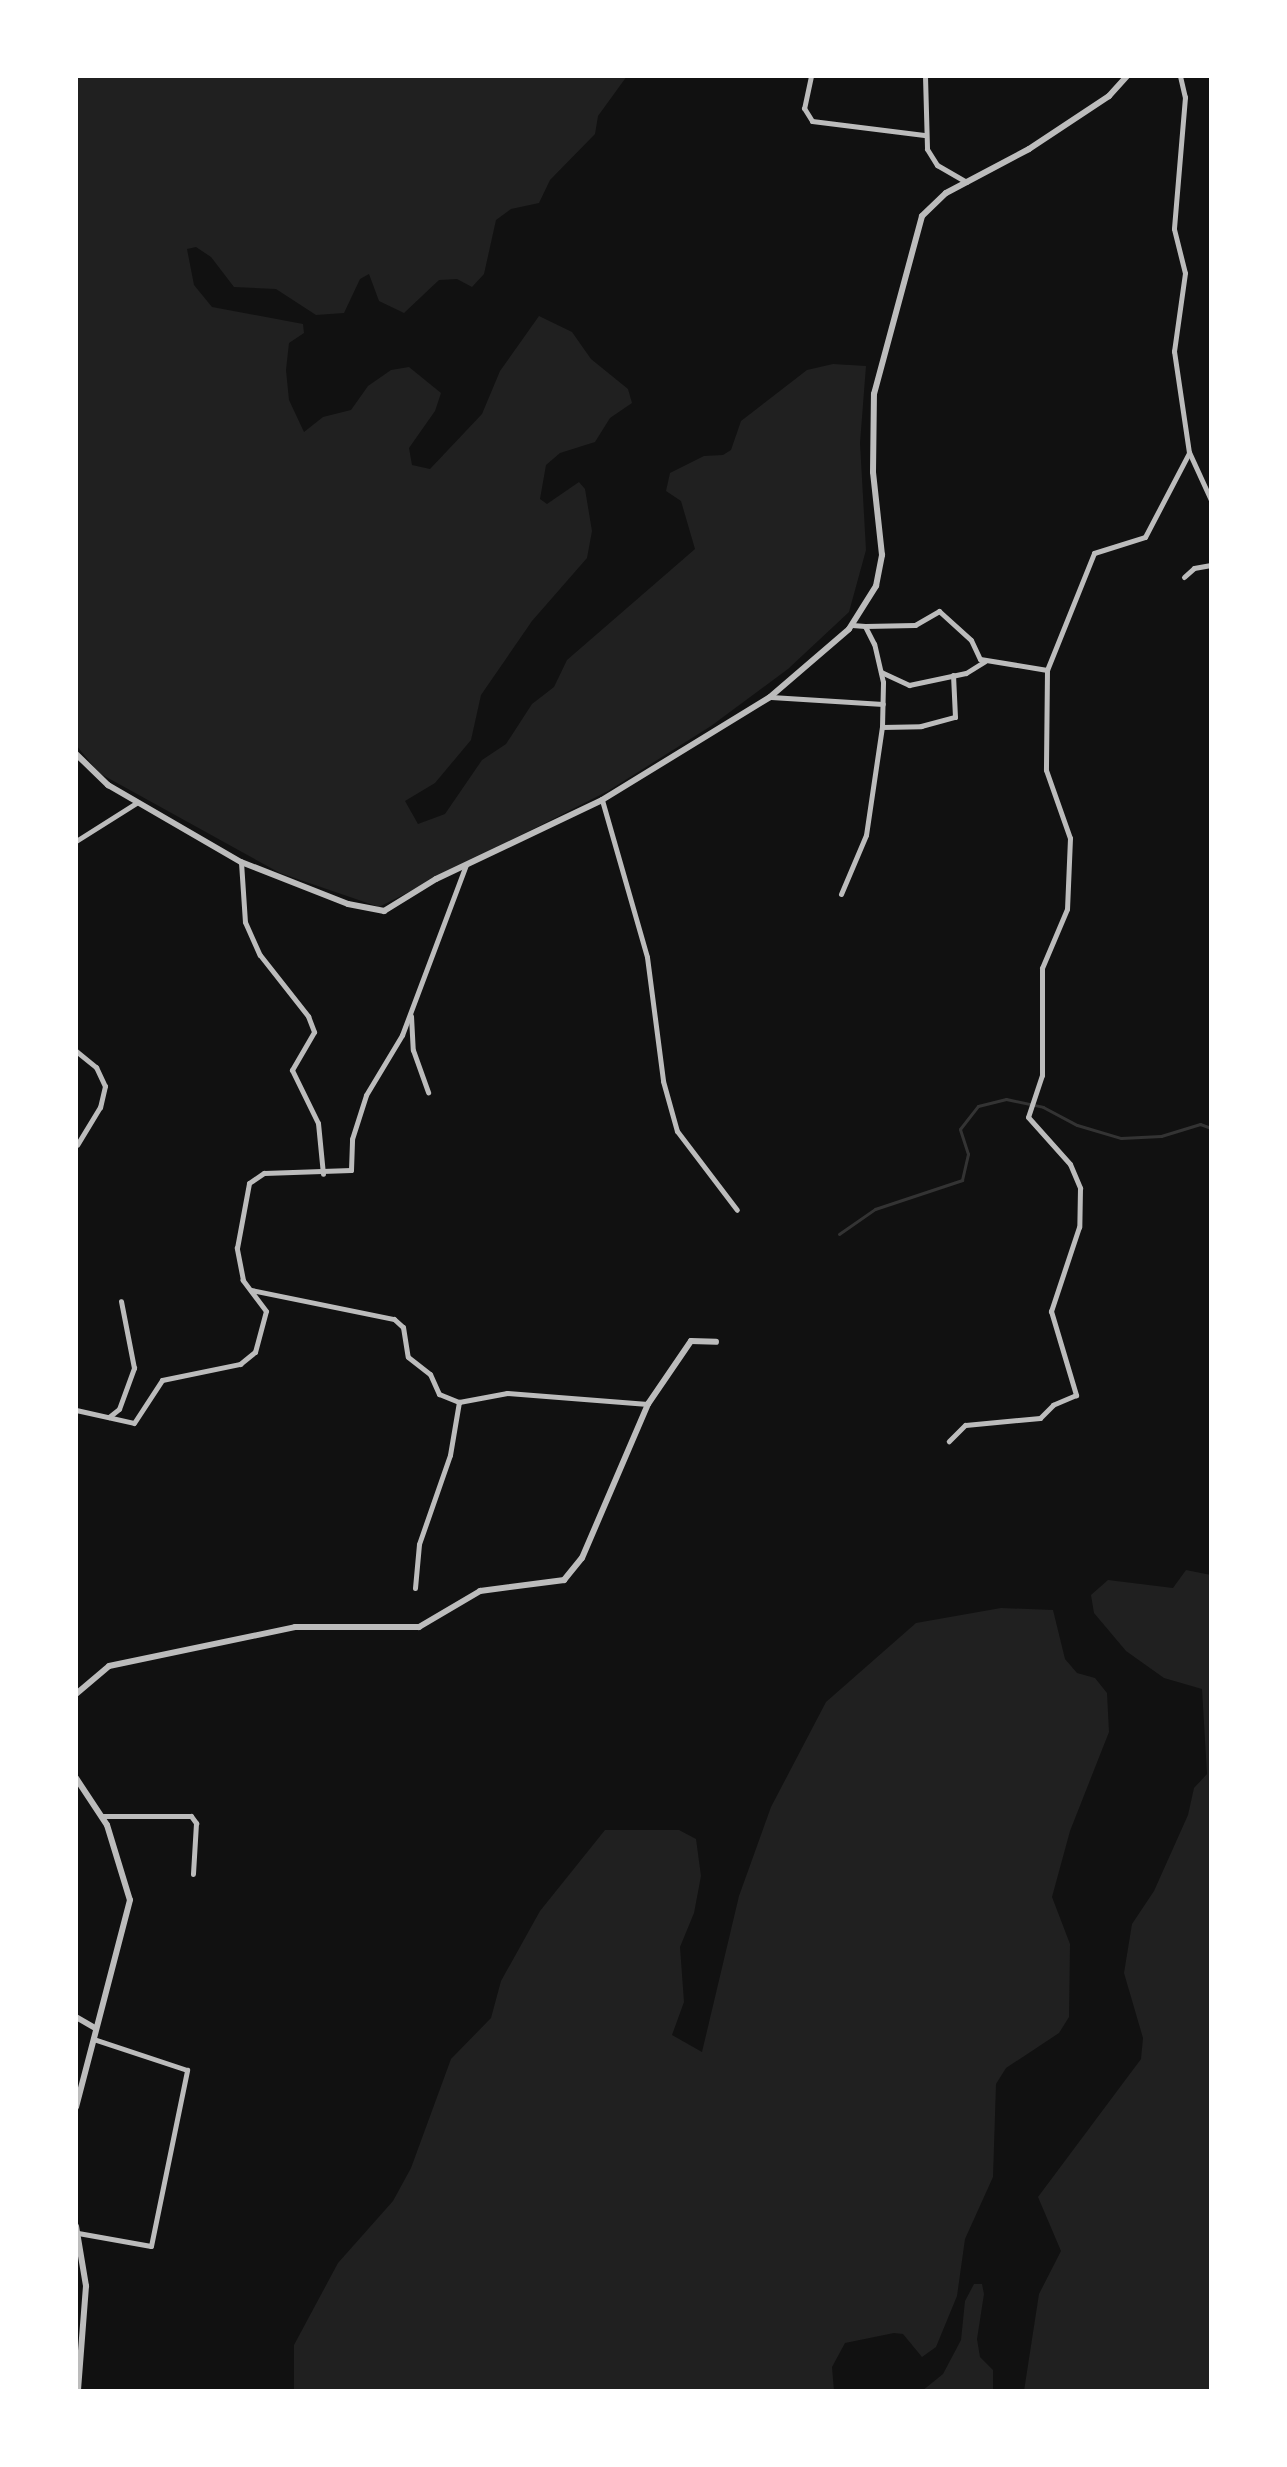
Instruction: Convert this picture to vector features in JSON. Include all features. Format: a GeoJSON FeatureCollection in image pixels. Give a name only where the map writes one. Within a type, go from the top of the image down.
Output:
{"type":"FeatureCollection","features":[{"type":"Feature","properties":{"kind":"street"},"geometry":{"type":"LineString","coordinates":[[811,76],[804,108],[812,121],[924,135]]}},
{"type":"Feature","properties":{"kind":"street"},"geometry":{"type":"LineString","coordinates":[[925,76],[924,135],[937,165],[966,182]]}},
{"type":"Feature","properties":{"kind":"street"},"geometry":{"type":"LineString","coordinates":[[76,754],[136,803],[241,862],[373,911],[394,909],[466,865],[602,800],[770,697],[852,625],[872,600],[881,570],[873,472],[874,394],[914,235],[929,207],[966,182],[1041,141],[1109,96],[1127,76]]}},
{"type":"Feature","properties":{"kind":"street"},"geometry":{"type":"LineString","coordinates":[[1180,76],[1185,97],[1174,229],[1185,273],[1174,351],[1189,452],[1211,500]]}},
{"type":"Feature","properties":{"kind":"street"},"geometry":{"type":"LineString","coordinates":[[949,1441],[965,1425],[1040,1418],[1053,1405],[1076,1395],[1051,1311],[1079,1227],[1080,1188],[1070,1164],[1030,1123],[1028,1110],[1042,1075],[1042,968],[1067,909],[1071,848],[1046,770],[1047,670],[1094,553],[1145,537],[1189,452]]}},
{"type":"Feature","properties":{"kind":"street"},"geometry":{"type":"LineString","coordinates":[[1184,577],[1194,568],[1211,565]]}},
{"type":"Feature","properties":{"kind":"street"},"geometry":{"type":"LineString","coordinates":[[852,625],[915,625],[939,611],[967,635],[985,661]]}},
{"type":"Feature","properties":{"kind":"street"},"geometry":{"type":"LineString","coordinates":[[841,894],[868,827],[882,727],[881,672],[865,626]]}},
{"type":"Feature","properties":{"kind":"street"},"geometry":{"type":"LineString","coordinates":[[881,672],[909,685],[953,675],[985,661],[1047,670]]}},
{"type":"Feature","properties":{"kind":"street"},"geometry":{"type":"LineString","coordinates":[[882,727],[921,726],[955,717],[953,675]]}},
{"type":"Feature","properties":{"kind":"street"},"geometry":{"type":"LineString","coordinates":[[770,697],[883,704]]}},
{"type":"Feature","properties":{"kind":"street"},"geometry":{"type":"LineString","coordinates":[[602,800],[647,957],[663,1081],[677,1131],[737,1210]]}},
{"type":"Feature","properties":{"kind":"street"},"geometry":{"type":"LineString","coordinates":[[76,841],[136,803]]}},
{"type":"Feature","properties":{"kind":"street"},"geometry":{"type":"LineString","coordinates":[[241,862],[245,922],[260,955],[314,1032],[292,1070],[318,1123],[323,1174]]}},
{"type":"Feature","properties":{"kind":"street"},"geometry":{"type":"LineString","coordinates":[[76,1410],[136,1422],[162,1380],[249,1358],[259,1345],[266,1314],[240,1272],[237,1248],[249,1183],[264,1173],[323,1174],[351,1170],[352,1139],[366,1095],[411,1011],[466,865]]}},
{"type":"Feature","properties":{"kind":"street"},"geometry":{"type":"LineString","coordinates":[[411,1011],[413,1050],[428,1092]]}},
{"type":"Feature","properties":{"kind":"street"},"geometry":{"type":"LineString","coordinates":[[76,1051],[96,1067],[105,1086],[100,1107],[77,1145]]}},
{"type":"Feature","properties":{"kind":"street"},"geometry":{"type":"LineString","coordinates":[[250,1290],[394,1319],[403,1327],[408,1357],[430,1374],[439,1394],[459,1402],[507,1393],[648,1404]]}},
{"type":"Feature","properties":{"kind":"street"},"geometry":{"type":"LineString","coordinates":[[104,1418],[119,1409],[134,1368],[121,1301]]}},
{"type":"Feature","properties":{"kind":"street"},"geometry":{"type":"LineString","coordinates":[[76,1694],[109,1666],[295,1627],[419,1627],[480,1591],[564,1580],[582,1558],[648,1404],[691,1341],[716,1342]]}},
{"type":"Feature","properties":{"kind":"street"},"geometry":{"type":"LineString","coordinates":[[415,1588],[419,1544],[450,1455],[459,1402]]}},
{"type":"Feature","properties":{"kind":"street"},"geometry":{"type":"LineString","coordinates":[[76,1778],[102,1816],[130,1910],[92,2038],[76,2107]]}},
{"type":"Feature","properties":{"kind":"street"},"geometry":{"type":"LineString","coordinates":[[102,1816],[191,1816],[196,1823],[193,1874]]}},
{"type":"Feature","properties":{"kind":"street"},"geometry":{"type":"LineString","coordinates":[[76,2017],[95,2028]]}},
{"type":"Feature","properties":{"kind":"street"},"geometry":{"type":"LineString","coordinates":[[78,2391],[86,2286],[77,2230],[151,2246],[187,2070],[92,2038]]}},
{"type":"Feature","properties":{"kind":"shaded area"},"geometry":{"type":"Polygon","coordinates":[[[76,76],[627,76],[598,116],[595,134],[550,180],[539,203],[511,209],[496,220],[484,274],[472,287],[457,279],[439,280],[404,313],[379,301],[369,274],[360,279],[344,313],[316,315],[276,289],[234,287],[211,257],[196,247],[187,249],[194,285],[212,307],[303,324],[304,333],[289,343],[286,370],[289,400],[304,432],[323,417],[351,410],[368,386],[391,370],[409,367],[441,393],[435,411],[409,448],[412,465],[430,469],[482,414],[500,371],[539,316],[572,332],[591,359],[628,389],[632,403],[610,418],[595,442],[560,453],[546,465],[540,499],[547,504],[579,482],[585,489],[592,531],[587,558],[532,621],[481,695],[471,740],[435,783],[405,801],[418,824],[445,814],[482,760],[506,744],[532,704],[554,687],[567,660],[695,549],[681,501],[666,491],[670,473],[704,456],[723,455],[731,450],[741,421],[807,370],[833,364],[866,366],[860,443],[866,550],[849,612],[788,669],[711,726],[608,791],[379,907],[280,873],[99,773],[76,745],[76,76]]]}},
{"type":"Feature","properties":{"kind":"shaded area"},"geometry":{"type":"Polygon","coordinates":[[[1186,1570],[1211,1575],[1211,2391],[1024,2391],[1039,2294],[1061,2251],[1038,2197],[1141,2059],[1143,2038],[1124,1973],[1132,1924],[1154,1891],[1188,1815],[1194,1788],[1207,1774],[1202,1689],[1164,1678],[1126,1651],[1094,1613],[1091,1595],[1108,1580],[1173,1588],[1186,1570]]]}},
{"type":"Feature","properties":{"kind":"shaded area"},"geometry":{"type":"Polygon","coordinates":[[[1001,1608],[1053,1610],[1065,1659],[1077,1673],[1095,1678],[1107,1693],[1109,1732],[1070,1831],[1052,1897],[1070,1944],[1069,2017],[1059,2033],[1006,2068],[996,2084],[993,2177],[965,2239],[957,2296],[936,2347],[922,2357],[903,2334],[894,2333],[845,2343],[832,2367],[834,2391],[294,2391],[294,2345],[338,2263],[393,2201],[411,2168],[451,2059],[491,2018],[501,1981],[540,1911],[605,1830],[679,1830],[696,1839],[701,1876],[694,1913],[680,1947],[684,2002],[672,2035],[702,2052],[739,1896],[771,1807],[826,1702],[916,1623],[1001,1608]]]}},
{"type":"Feature","properties":{"kind":"shaded area"},"geometry":{"type":"Polygon","coordinates":[[[974,2284],[982,2284],[984,2294],[977,2339],[980,2357],[993,2370],[993,2391],[922,2391],[943,2374],[961,2340],[965,2301],[974,2284]]]}},
{"type":"Feature","properties":{"kind":"waterway"},"geometry":{"type":"LineString","coordinates":[[839,1234],[875,1209],[962,1180],[968,1154],[960,1129],[978,1106],[1006,1099],[1043,1107],[1077,1125],[1121,1138],[1161,1136],[1200,1124],[1211,1128]]}}]}
